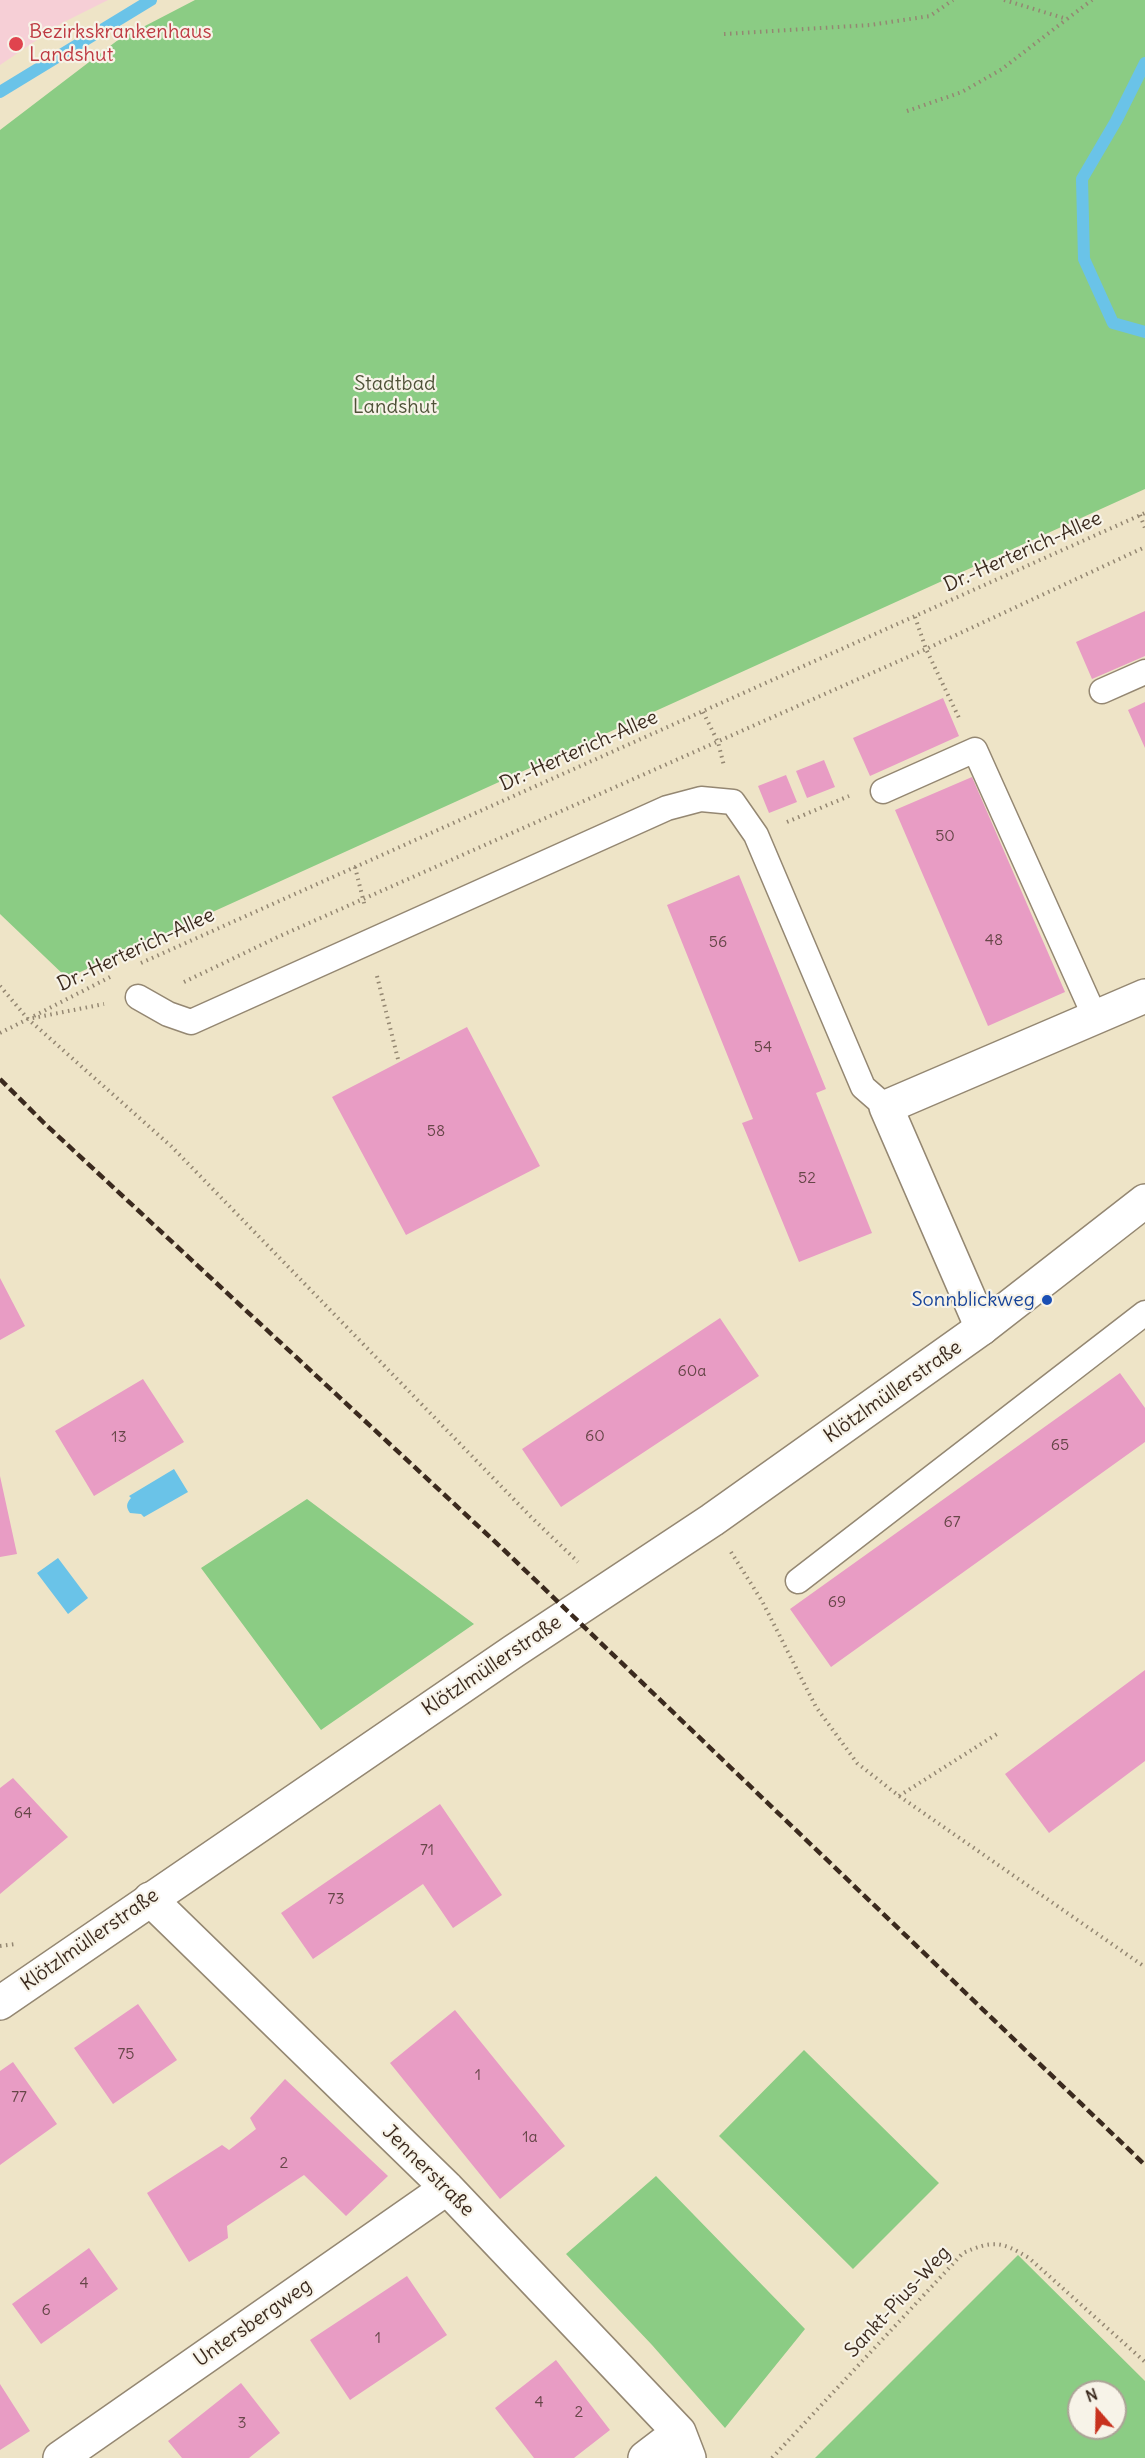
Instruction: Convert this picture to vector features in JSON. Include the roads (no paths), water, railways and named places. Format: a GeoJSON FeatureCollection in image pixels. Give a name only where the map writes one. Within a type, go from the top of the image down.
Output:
{"type":"FeatureCollection","features":[{"type":"Feature","properties":{"kind":"street"},"geometry":{"type":"LineString","coordinates":[[886,1107],[1145,996]]}},
{"type":"Feature","properties":{"kind":"street","name":"Klötzlmüllerstraße"},"geometry":{"type":"LineString","coordinates":[[886,1107],[982,1328]]}},
{"type":"Feature","properties":{"kind":"street","name":"Klötzlmüllerstraße"},"geometry":{"type":"LineString","coordinates":[[0,2002],[514,1650],[712,1521],[982,1328],[1143,1206]]}},
{"type":"Feature","properties":{"kind":"street","name":"Jennerstraße"},"geometry":{"type":"LineString","coordinates":[[150,1899],[447,2188],[684,2445]]}},
{"type":"Feature","properties":{"kind":"street","name":"Untersbergweg"},"geometry":{"type":"LineString","coordinates":[[60,2458],[447,2188]]}},
{"type":"Feature","properties":{"kind":"street"},"geometry":{"type":"LineString","coordinates":[[645,2458],[684,2445]]}},
{"type":"Feature","properties":{"kind":"lane"},"geometry":{"type":"LineString","coordinates":[[1102,691],[1145,672]]}},
{"type":"Feature","properties":{"kind":"lane"},"geometry":{"type":"LineString","coordinates":[[884,790],[975,750],[1095,1017]]}},
{"type":"Feature","properties":{"kind":"lane"},"geometry":{"type":"LineString","coordinates":[[138,997],[168,1014],[191,1022],[667,808],[701,799],[733,802],[756,836],[863,1087],[886,1107]]}},
{"type":"Feature","properties":{"kind":"lane"},"geometry":{"type":"LineString","coordinates":[[798,1581],[1145,1313]]}},
{"type":"Feature","properties":{"kind":"water"},"geometry":{"type":"Polygon","coordinates":[[[174,1469],[188,1492],[144,1517],[141,1514],[130,1513],[127,1506],[131,1498],[129,1496],[174,1469]]]}},
{"type":"Feature","properties":{"kind":"water"},"geometry":{"type":"Polygon","coordinates":[[[58,1558],[88,1598],[68,1614],[37,1573],[58,1558]]]}},
{"type":"Feature","properties":{"kind":"waterway"},"geometry":{"type":"LineString","coordinates":[[0,92],[151,0]]}},
{"type":"Feature","properties":{"kind":"waterway"},"geometry":{"type":"LineString","coordinates":[[1145,63],[1116,121],[1082,179],[1084,259],[1113,323],[1145,332]]}},
{"type":"Feature","properties":{"kind":"railway"},"geometry":{"type":"LineString","coordinates":[[0,1079],[44,1123],[505,1551],[1145,2165]]}},
{"type":"Feature","properties":{"kind":"place","name":"Bezirkskrankenhaus Landshut"},"geometry":{"type":"Point","coordinates":[16,44]}},
{"type":"Feature","properties":{"kind":"place","name":"Sonnblickweg"},"geometry":{"type":"Point","coordinates":[1047,1300]}},
{"type":"Feature","properties":{"kind":"park label","name":"Stadtbad Landshut"},"geometry":{"type":"Point","coordinates":[395,396]}}]}
